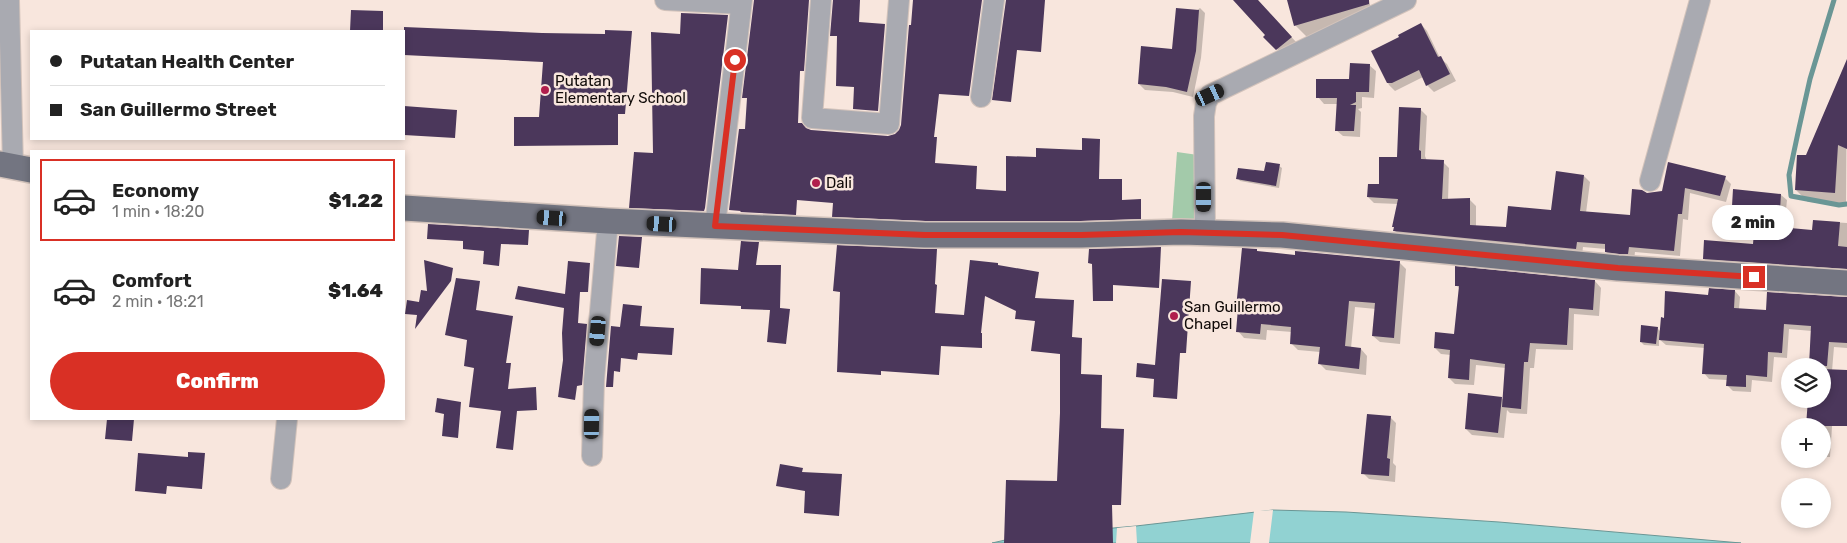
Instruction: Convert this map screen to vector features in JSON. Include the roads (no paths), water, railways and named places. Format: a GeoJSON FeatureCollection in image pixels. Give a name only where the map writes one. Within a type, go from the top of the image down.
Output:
{"type":"FeatureCollection","features":[{"type":"Feature","properties":{"kind":"main road"},"geometry":{"type":"LineString","coordinates":[[405,208],[608,221],[925,235],[1205,233],[1282,235],[1618,268],[1847,283]]}},
{"type":"Feature","properties":{"kind":"street"},"geometry":{"type":"LineString","coordinates":[[9,0],[15,167]]}},
{"type":"Feature","properties":{"kind":"street"},"geometry":{"type":"LineString","coordinates":[[666,0],[742,2],[715,226]]}},
{"type":"Feature","properties":{"kind":"street"},"geometry":{"type":"LineString","coordinates":[[821,0],[812,118],[889,124],[899,0]]}},
{"type":"Feature","properties":{"kind":"street"},"geometry":{"type":"LineString","coordinates":[[981,97],[994,0]]}},
{"type":"Feature","properties":{"kind":"street"},"geometry":{"type":"LineString","coordinates":[[1650,181],[1700,0]]}},
{"type":"Feature","properties":{"kind":"street"},"geometry":{"type":"LineString","coordinates":[[1205,233],[1204,116],[1206,103],[1210,95],[1402,1]]}},
{"type":"Feature","properties":{"kind":"street"},"geometry":{"type":"LineString","coordinates":[[592,456],[594,380],[608,221]]}},
{"type":"Feature","properties":{"kind":"street"},"geometry":{"type":"LineString","coordinates":[[280,479],[287,420]]}},
{"type":"Feature","properties":{"kind":"water"},"geometry":{"type":"Polygon","coordinates":[[[1273,510],[1346,512],[1499,522],[1741,543],[992,543],[1023,536],[1136,526],[1273,510]]]}},
{"type":"Feature","properties":{"kind":"waterway"},"geometry":{"type":"LineString","coordinates":[[1834,0],[1810,79],[1789,175],[1791,196],[1839,205],[1847,204]]}},
{"type":"Feature","properties":{"kind":"place","name":"Putatan Elementary School"},"geometry":{"type":"Point","coordinates":[545,90]}},
{"type":"Feature","properties":{"kind":"place","name":"Dali"},"geometry":{"type":"Point","coordinates":[816,183]}},
{"type":"Feature","properties":{"kind":"place","name":"San Guillermo Chapel"},"geometry":{"type":"Point","coordinates":[1174,316]}}]}
